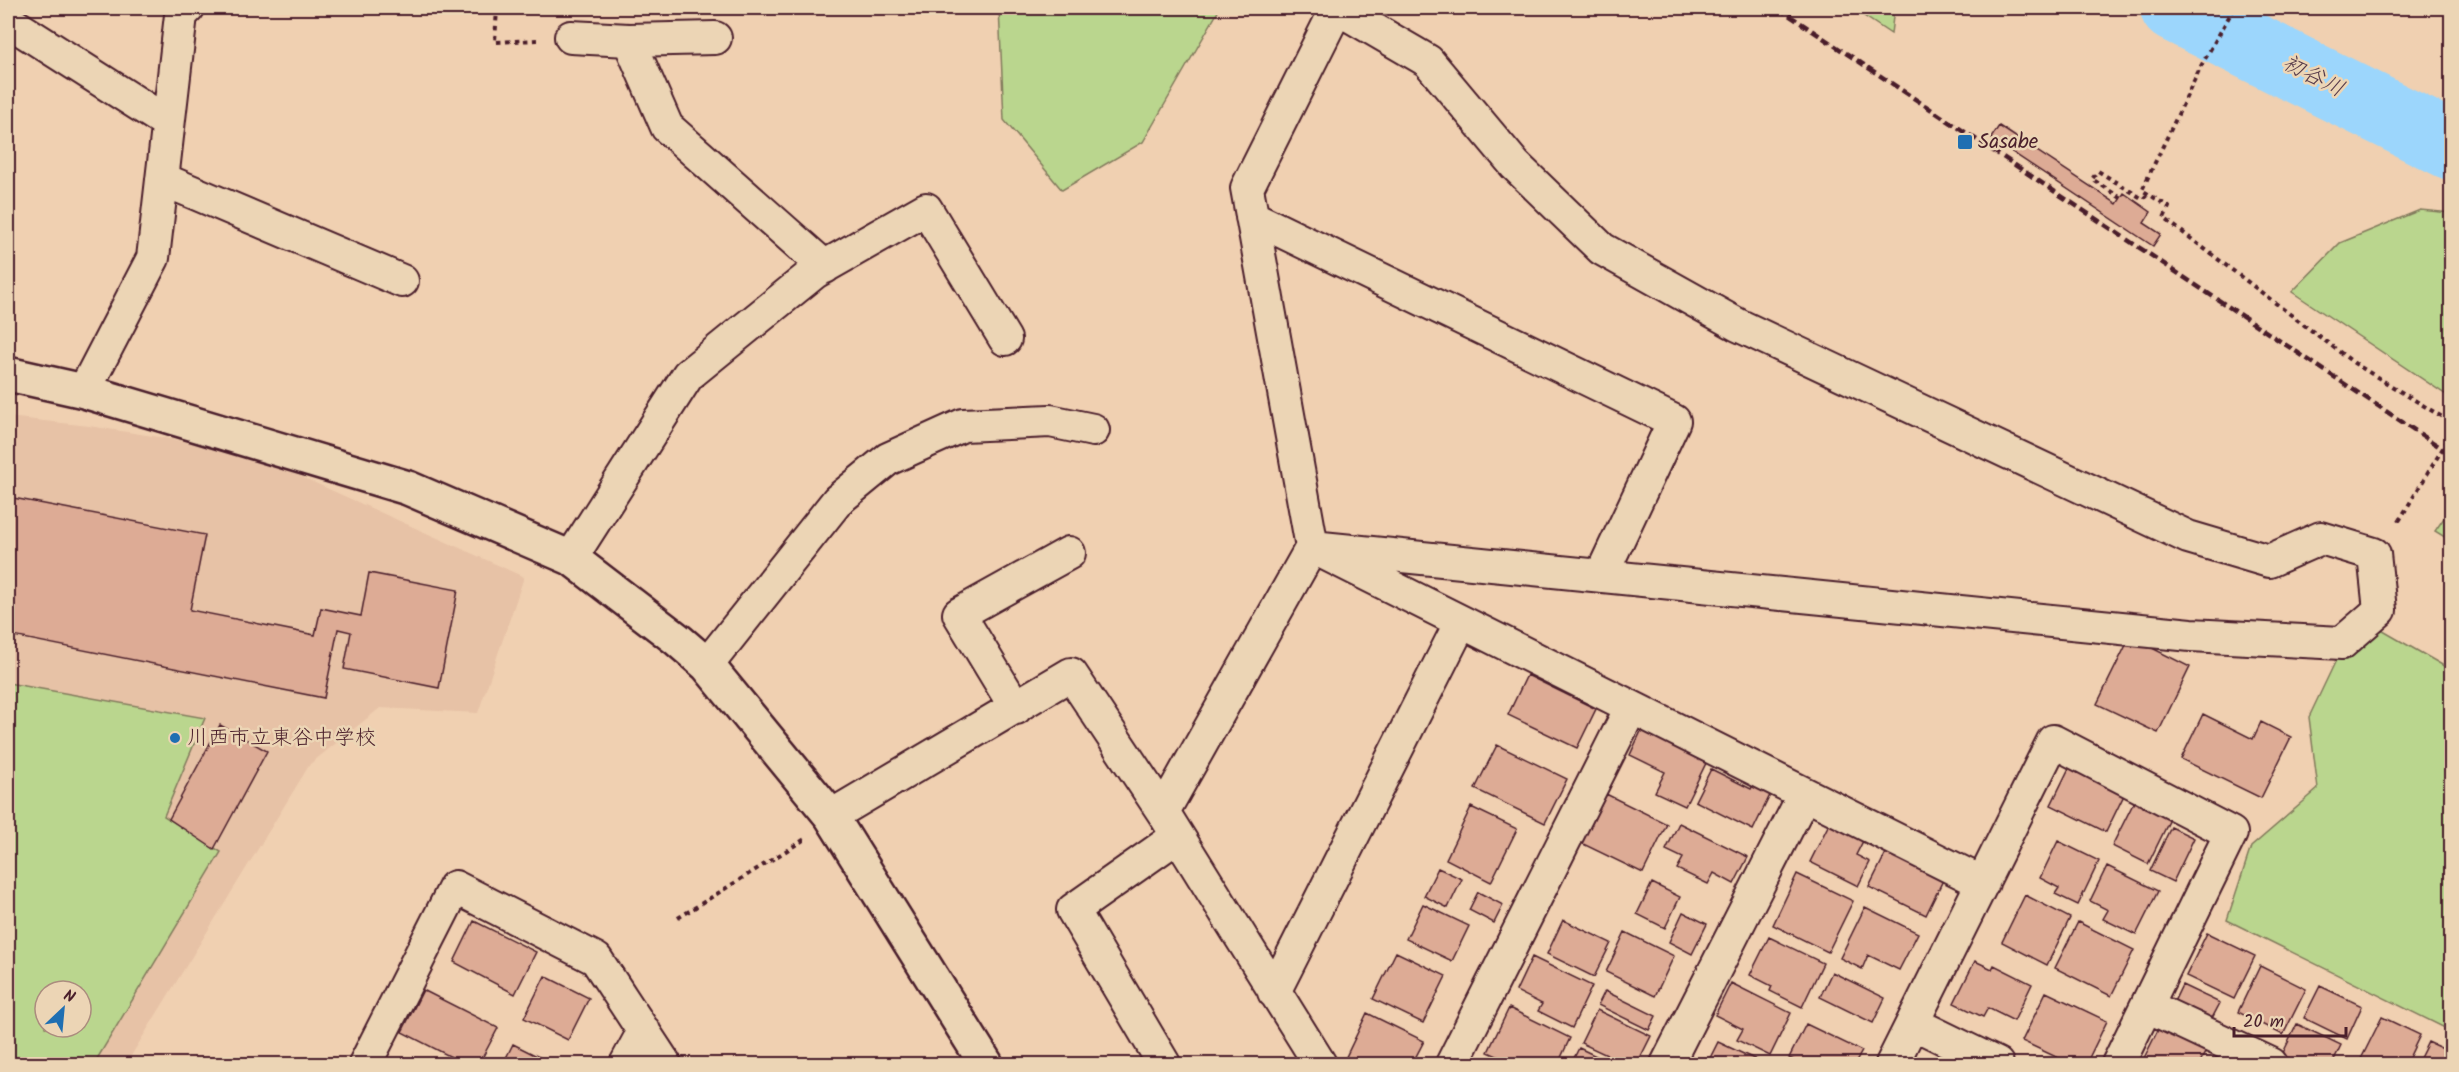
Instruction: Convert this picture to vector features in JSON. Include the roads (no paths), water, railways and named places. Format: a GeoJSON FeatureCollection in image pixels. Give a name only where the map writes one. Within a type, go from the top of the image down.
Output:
{"type":"FeatureCollection","features":[{"type":"Feature","properties":{"kind":"street"},"geometry":{"type":"LineString","coordinates":[[84,391],[153,258],[182,15],[188,8]]}},
{"type":"Feature","properties":{"kind":"street"},"geometry":{"type":"LineString","coordinates":[[1164,1065],[1073,910],[1170,824],[1312,547],[1247,188],[1337,8],[1428,61],[1515,165],[1602,249],[1738,325],[2188,537],[2269,561],[2321,538],[2374,554],[2380,610],[2342,643],[2191,635],[1312,547]]}},
{"type":"Feature","properties":{"kind":"street"},"geometry":{"type":"LineString","coordinates":[[8,21],[168,123]]}},
{"type":"Feature","properties":{"kind":"street"},"geometry":{"type":"LineString","coordinates":[[571,37],[629,40],[715,38]]}},
{"type":"Feature","properties":{"kind":"street"},"geometry":{"type":"LineString","coordinates":[[629,40],[667,127],[825,267]]}},
{"type":"Feature","properties":{"kind":"street"},"geometry":{"type":"LineString","coordinates":[[162,179],[402,281]]}},
{"type":"Feature","properties":{"kind":"street"},"geometry":{"type":"LineString","coordinates":[[571,558],[688,375],[815,272],[926,209],[1005,339]]}},
{"type":"Feature","properties":{"kind":"street"},"geometry":{"type":"LineString","coordinates":[[1252,217],[1674,421],[1601,576]]}},
{"type":"Feature","properties":{"kind":"street"},"geometry":{"type":"LineString","coordinates":[[8,374],[84,391],[408,488],[571,558],[707,665],[821,825],[986,1065]]}},
{"type":"Feature","properties":{"kind":"street"},"geometry":{"type":"LineString","coordinates":[[707,665],[838,500],[888,459],[963,425],[1050,422],[1093,430]]}},
{"type":"Feature","properties":{"kind":"street"},"geometry":{"type":"LineString","coordinates":[[1312,547],[1983,883]]}},
{"type":"Feature","properties":{"kind":"street"},"geometry":{"type":"LineString","coordinates":[[1016,708],[959,614],[1069,553]]}},
{"type":"Feature","properties":{"kind":"street"},"geometry":{"type":"LineString","coordinates":[[1274,992],[1461,622]]}},
{"type":"Feature","properties":{"kind":"street"},"geometry":{"type":"LineString","coordinates":[[821,825],[1071,674],[1170,824],[1315,1063]]}},
{"type":"Feature","properties":{"kind":"street"},"geometry":{"type":"LineString","coordinates":[[1452,1065],[1631,708]]}},
{"type":"Feature","properties":{"kind":"street"},"geometry":{"type":"LineString","coordinates":[[1892,1065],[2054,741],[2231,832],[2118,1065]]}},
{"type":"Feature","properties":{"kind":"street"},"geometry":{"type":"LineString","coordinates":[[1667,1065],[1804,795]]}},
{"type":"Feature","properties":{"kind":"street"},"geometry":{"type":"LineString","coordinates":[[365,1065],[456,887],[596,959],[665,1065]]}},
{"type":"Feature","properties":{"kind":"street"},"geometry":{"type":"LineString","coordinates":[[2147,1006],[2271,1065]]}},
{"type":"Feature","properties":{"kind":"street"},"geometry":{"type":"LineString","coordinates":[[1913,1023],[1997,1065]]}},
{"type":"Feature","properties":{"kind":"street"},"geometry":{"type":"LineString","coordinates":[[626,1065],[644,1031]]}},
{"type":"Feature","properties":{"kind":"waterway","name":"初谷川"},"geometry":{"type":"LineString","coordinates":[[2174,8],[2452,146]]}},
{"type":"Feature","properties":{"kind":"railway"},"geometry":{"type":"LineString","coordinates":[[1778,8],[2452,455]]}},
{"type":"Feature","properties":{"kind":"place","name":"Sasabe"},"geometry":{"type":"Point","coordinates":[1965,142]}},
{"type":"Feature","properties":{"kind":"place","name":"川西市立東谷中学校"},"geometry":{"type":"Point","coordinates":[175,738]}}]}
